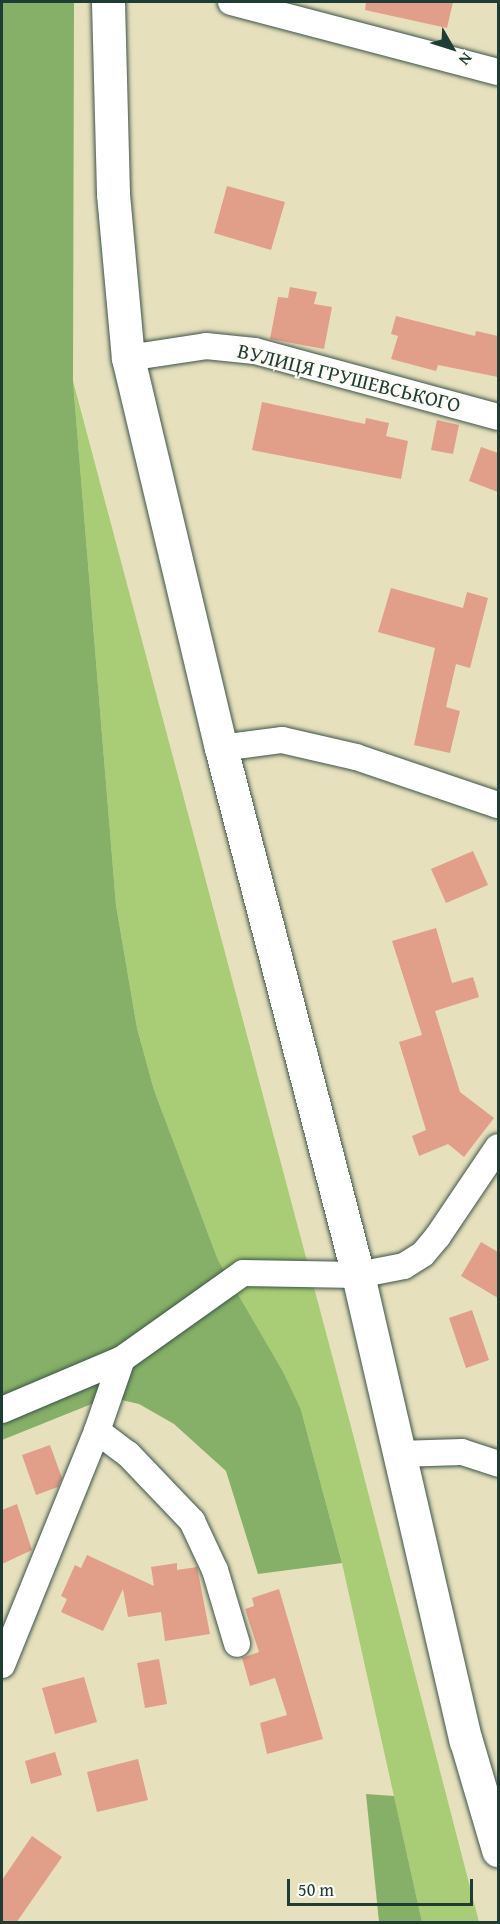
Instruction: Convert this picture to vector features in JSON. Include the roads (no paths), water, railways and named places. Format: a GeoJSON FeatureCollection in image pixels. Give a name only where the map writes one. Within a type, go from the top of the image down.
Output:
{"type":"FeatureCollection","features":[{"type":"Feature","properties":{"kind":"main road"},"geometry":{"type":"LineString","coordinates":[[108,2],[113,194],[128,358],[221,748],[358,1275],[466,1741],[498,1850]]}},
{"type":"Feature","properties":{"kind":"street"},"geometry":{"type":"LineString","coordinates":[[231,2],[498,72]]}},
{"type":"Feature","properties":{"kind":"street","name":"ВУЛИЦЯ ГРУШЕВСЬКОГО"},"geometry":{"type":"LineString","coordinates":[[128,358],[206,346],[255,351],[498,417]]}},
{"type":"Feature","properties":{"kind":"street"},"geometry":{"type":"LineString","coordinates":[[221,748],[282,740],[356,757],[498,805]]}},
{"type":"Feature","properties":{"kind":"street"},"geometry":{"type":"LineString","coordinates":[[2,1410],[122,1359],[243,1273],[358,1275],[404,1266],[423,1254],[498,1147]]}},
{"type":"Feature","properties":{"kind":"street"},"geometry":{"type":"LineString","coordinates":[[2,1665],[97,1431],[122,1359]]}},
{"type":"Feature","properties":{"kind":"street"},"geometry":{"type":"LineString","coordinates":[[97,1431],[128,1454],[192,1521],[215,1570],[237,1644]]}},
{"type":"Feature","properties":{"kind":"street"},"geometry":{"type":"LineString","coordinates":[[398,1454],[462,1452],[498,1464]]}}]}
